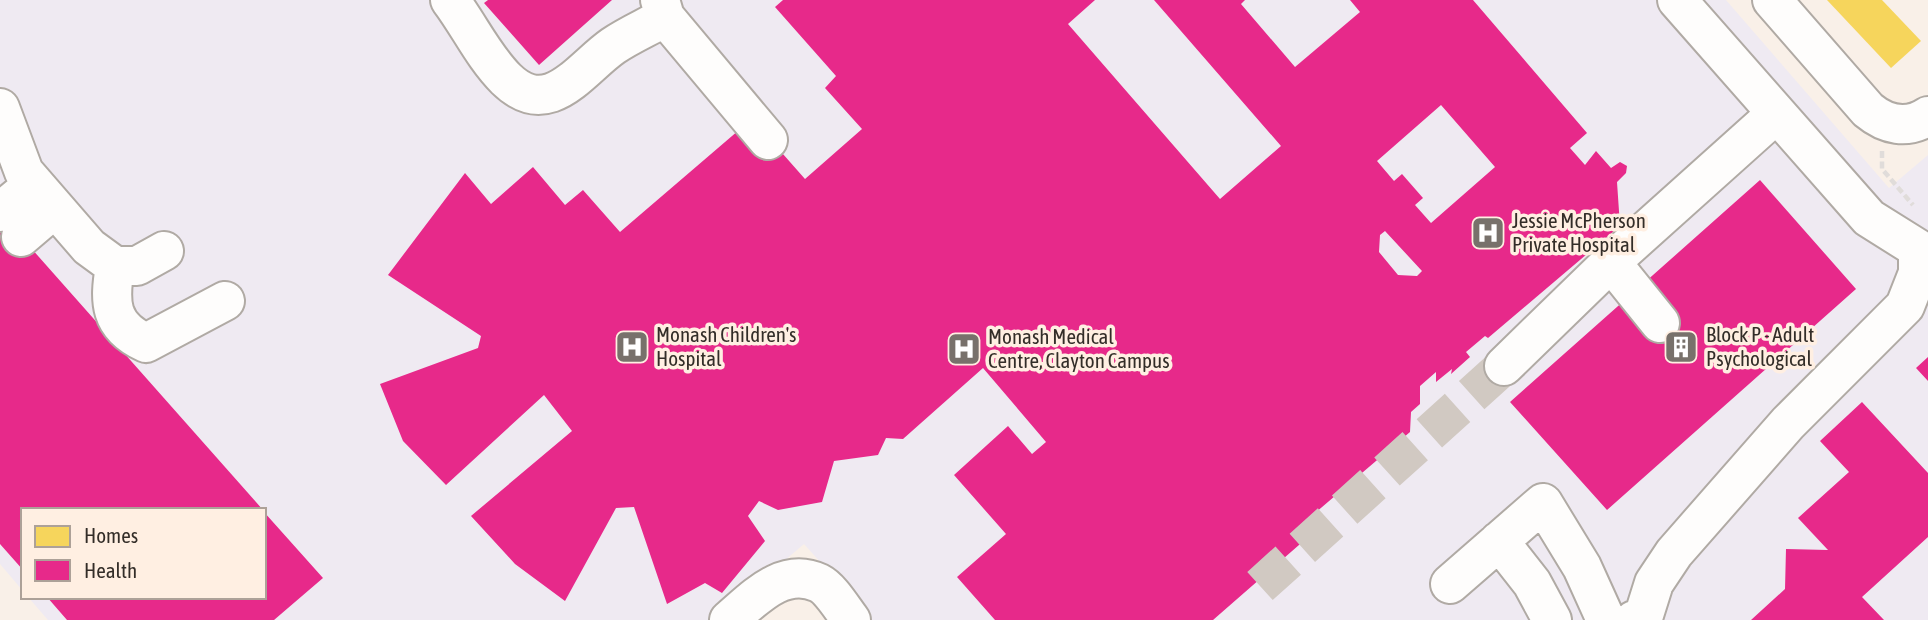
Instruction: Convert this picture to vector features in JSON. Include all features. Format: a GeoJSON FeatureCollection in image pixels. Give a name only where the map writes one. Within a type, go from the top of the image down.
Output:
{"type":"FeatureCollection","features":[{"type":"Feature","properties":{"kind":"street"},"geometry":{"type":"LineString","coordinates":[[1634,620],[1643,618],[1654,583],[1674,553],[1788,423],[1905,306],[1923,253],[1869,218],[1677,0]]}},
{"type":"Feature","properties":{"kind":"street"},"geometry":{"type":"LineString","coordinates":[[1772,0],[1868,110],[1882,136],[1914,125],[1928,116]]}},
{"type":"Feature","properties":{"kind":"street"},"geometry":{"type":"LineString","coordinates":[[451,1],[506,80],[526,93],[547,94],[562,89],[658,6],[768,140]]}},
{"type":"Feature","properties":{"kind":"street"},"geometry":{"type":"LineString","coordinates":[[0,108],[24,172],[89,247],[115,266],[137,266],[164,251]]}},
{"type":"Feature","properties":{"kind":"street"},"geometry":{"type":"LineString","coordinates":[[1504,366],[1611,262],[1776,114]]}},
{"type":"Feature","properties":{"kind":"street"},"geometry":{"type":"LineString","coordinates":[[11,225],[44,196]]}},
{"type":"Feature","properties":{"kind":"street"},"geometry":{"type":"LineString","coordinates":[[1611,262],[1660,323]]}},
{"type":"Feature","properties":{"kind":"street"},"geometry":{"type":"LineString","coordinates":[[115,266],[111,291],[113,312],[134,337],[146,343],[225,301]]}},
{"type":"Feature","properties":{"kind":"street"},"geometry":{"type":"LineString","coordinates":[[1450,584],[1543,503],[1582,567],[1608,620]]}},
{"type":"Feature","properties":{"kind":"street"},"geometry":{"type":"LineString","coordinates":[[1499,541],[1532,583],[1552,620]]}},
{"type":"Feature","properties":{"kind":"street"},"geometry":{"type":"LineString","coordinates":[[729,620],[770,585],[796,579],[820,584],[851,620]]}},
{"type":"Feature","properties":{"kind":"street"},"geometry":{"type":"LineString","coordinates":[[1608,620],[1620,587],[1654,583]]}},
{"type":"Feature","properties":{"kind":"path"},"geometry":{"type":"LineString","coordinates":[[1882,136],[1882,169],[1918,210]]}},
{"type":"Feature","properties":{"kind":"shaded area","name":"Monash Medical Centre, Clayton Campus"},"geometry":{"type":"Polygon","coordinates":[[[0,0],[1726,0],[1889,188],[1928,155],[1928,620],[872,620],[804,544],[715,620],[48,620],[30,599],[266,599],[266,508],[21,508],[21,589],[0,564],[0,0]]]}},
{"type":"Feature","properties":{"kind":"building: Homes"},"geometry":{"type":"Polygon","coordinates":[[[1827,0],[1882,0],[1921,41],[1891,68],[1827,0]]]}},
{"type":"Feature","properties":{"kind":"building: Health"},"geometry":{"type":"Polygon","coordinates":[[[488,0],[612,0],[539,65],[484,3],[488,0]]]}},
{"type":"Feature","properties":{"kind":"building: Health"},"geometry":{"type":"Polygon","coordinates":[[[783,0],[1095,0],[1068,24],[1220,199],[1281,146],[1154,0],[1245,0],[1241,4],[1295,67],[1360,12],[1350,0],[1473,0],[1587,133],[1570,148],[1585,165],[1596,151],[1611,168],[1620,162],[1627,166],[1626,173],[1617,182],[1620,226],[1488,338],[1485,336],[1466,352],[1470,357],[1451,374],[1452,369],[1436,382],[1436,372],[1420,386],[1420,404],[1411,412],[1410,432],[1308,519],[1307,538],[1213,620],[995,620],[957,577],[1006,534],[954,475],[1008,426],[1032,454],[1046,442],[983,368],[903,439],[886,438],[878,455],[834,461],[822,502],[778,510],[759,501],[748,516],[765,541],[722,593],[705,583],[667,604],[634,507],[616,508],[565,601],[515,564],[471,516],[572,431],[544,395],[446,485],[403,441],[380,384],[478,348],[481,336],[388,275],[465,173],[491,204],[533,167],[565,205],[583,190],[620,232],[739,130],[775,145],[805,179],[862,129],[825,88],[836,76],[775,7],[783,0]],[[1441,105],[1377,161],[1394,181],[1402,174],[1423,198],[1415,205],[1431,223],[1495,167],[1441,105]],[[1385,231],[1380,235],[1379,252],[1398,275],[1417,276],[1422,271],[1385,231]]]}},
{"type":"Feature","properties":{"kind":"building: Health","name":"Block P - Adult Psychological"},"geometry":{"type":"Polygon","coordinates":[[[1760,180],[1856,289],[1607,510],[1510,402],[1760,180]]]}},
{"type":"Feature","properties":{"kind":"building: Health"},"geometry":{"type":"Polygon","coordinates":[[[0,213],[261,508],[21,508],[21,568],[0,544],[0,213]]]}},
{"type":"Feature","properties":{"kind":"building: Health"},"geometry":{"type":"Polygon","coordinates":[[[1928,357],[1928,381],[1916,368],[1928,357]]]}},
{"type":"Feature","properties":{"kind":"building: Health"},"geometry":{"type":"Polygon","coordinates":[[[1862,402],[1928,473],[1928,537],[1862,597],[1884,620],[1751,620],[1785,589],[1786,549],[1828,550],[1798,518],[1849,472],[1820,441],[1862,402]]]}},
{"type":"Feature","properties":{"kind":"building: Health"},"geometry":{"type":"Polygon","coordinates":[[[266,514],[323,578],[274,620],[67,620],[49,599],[266,599],[266,514]]]}},
{"type":"Feature","properties":{"kind":"tunnel"},"geometry":{"type":"LineString","coordinates":[[1260,586],[1504,366]]}},
{"type":"Feature","properties":{"kind":"place","name":"Jessie McPherson Private Hospital"},"geometry":{"type":"Point","coordinates":[1488,233]}},
{"type":"Feature","properties":{"kind":"place","name":"Monash Children's Hospital"},"geometry":{"type":"Point","coordinates":[632,347]}},
{"type":"Feature","properties":{"kind":"place","name":"Block P - Adult Psychological"},"geometry":{"type":"Point","coordinates":[1681,347]}},
{"type":"Feature","properties":{"kind":"place","name":"Monash Medical Centre, Clayton Campus"},"geometry":{"type":"Point","coordinates":[964,349]}}]}
